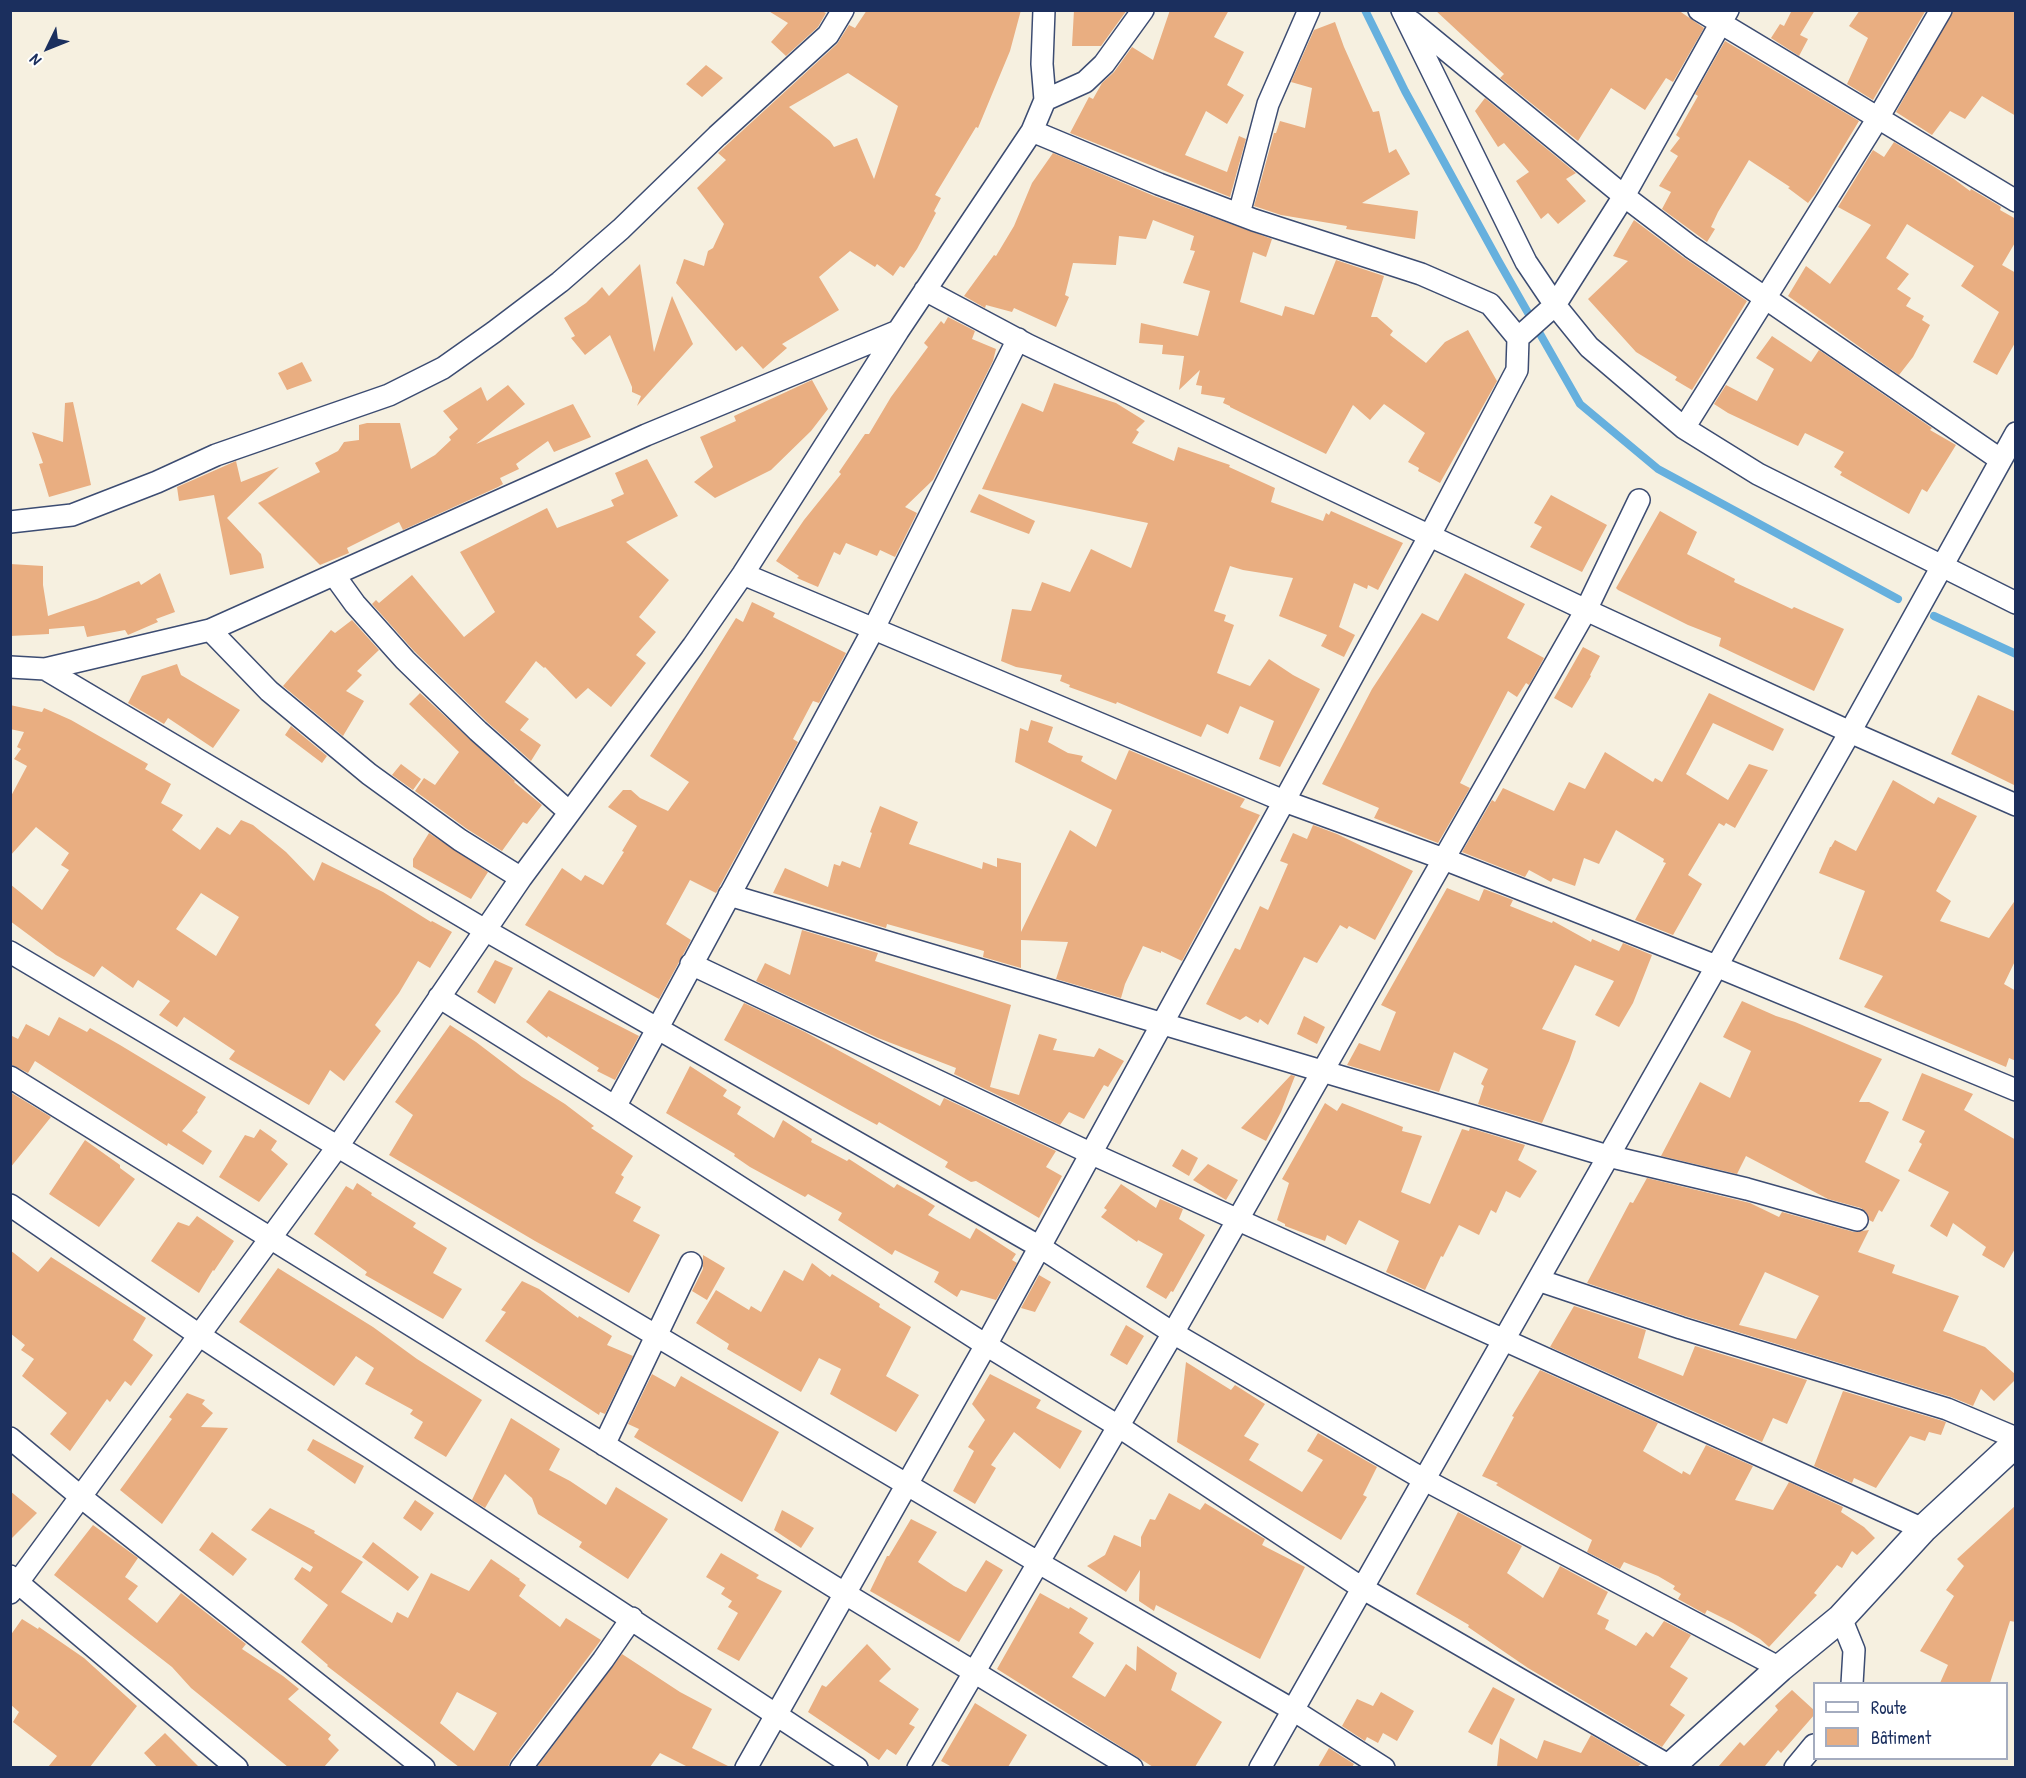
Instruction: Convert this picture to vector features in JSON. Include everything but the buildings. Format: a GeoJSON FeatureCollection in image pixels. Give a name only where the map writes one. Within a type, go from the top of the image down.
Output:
{"type":"FeatureCollection","features":[{"type":"Feature","properties":{"kind":"street"},"geometry":{"type":"LineString","coordinates":[[10,522],[72,515],[157,482],[216,455],[389,395],[443,368],[560,282],[621,229],[717,136],[828,35],[843,10]]}},
{"type":"Feature","properties":{"kind":"street"},"geometry":{"type":"LineString","coordinates":[[237,1767],[13,1584],[81,1497],[338,1146],[568,811],[693,646],[743,574],[898,331],[1032,131],[1045,100],[1042,64],[1044,10]]}},
{"type":"Feature","properties":{"kind":"street"},"geometry":{"type":"LineString","coordinates":[[1045,100],[1084,82],[1104,64],[1143,10]]}},
{"type":"Feature","properties":{"kind":"street"},"geometry":{"type":"LineString","coordinates":[[1239,214],[1268,104],[1309,10]]}},
{"type":"Feature","properties":{"kind":"street"},"geometry":{"type":"LineString","coordinates":[[1699,10],[1724,17],[1878,118],[2016,201]]}},
{"type":"Feature","properties":{"kind":"street"},"geometry":{"type":"LineString","coordinates":[[1684,428],[1878,118],[1941,10]]}},
{"type":"Feature","properties":{"kind":"street"},"geometry":{"type":"LineString","coordinates":[[1403,13],[1624,196],[1691,247],[2001,460]]}},
{"type":"Feature","properties":{"kind":"street"},"geometry":{"type":"LineString","coordinates":[[1403,13],[1526,262],[1589,347],[1684,428],[1758,474],[2016,603]]}},
{"type":"Feature","properties":{"kind":"street"},"geometry":{"type":"LineString","coordinates":[[1518,338],[1555,304],[1624,196],[1724,17]]}},
{"type":"Feature","properties":{"kind":"street"},"geometry":{"type":"LineString","coordinates":[[746,1767],[986,1345],[1089,1153],[1430,535],[1517,370],[1518,338],[1490,304],[1421,274],[1239,214],[1159,184],[1032,131]]}},
{"type":"Feature","properties":{"kind":"street"},"geometry":{"type":"LineString","coordinates":[[925,290],[1018,339],[1586,610],[1850,732],[2016,805]]}},
{"type":"Feature","properties":{"kind":"street"},"geometry":{"type":"LineString","coordinates":[[10,667],[45,669],[210,630],[646,435],[898,331]]}},
{"type":"Feature","properties":{"kind":"street"},"geometry":{"type":"LineString","coordinates":[[615,1107],[873,630],[1018,339]]}},
{"type":"Feature","properties":{"kind":"street"},"geometry":{"type":"LineString","coordinates":[[1260,1767],[1850,732],[2016,433]]}},
{"type":"Feature","properties":{"kind":"street"},"geometry":{"type":"LineString","coordinates":[[918,1767],[1173,1333],[1586,610],[1639,500]]}},
{"type":"Feature","properties":{"kind":"street"},"geometry":{"type":"LineString","coordinates":[[743,574],[1284,801],[1444,859],[1716,966],[2016,1090]]}},
{"type":"Feature","properties":{"kind":"street"},"geometry":{"type":"LineString","coordinates":[[334,575],[355,604],[405,660],[478,731],[568,811]]}},
{"type":"Feature","properties":{"kind":"street"},"geometry":{"type":"LineString","coordinates":[[210,630],[269,691],[369,774],[460,840],[521,878]]}},
{"type":"Feature","properties":{"kind":"street"},"geometry":{"type":"LineString","coordinates":[[45,669],[485,930],[1040,1247],[1173,1333],[1423,1479],[1780,1668]]}},
{"type":"Feature","properties":{"kind":"street"},"geometry":{"type":"LineString","coordinates":[[729,895],[1608,1156],[1747,1189],[1857,1220]]}},
{"type":"Feature","properties":{"kind":"street"},"geometry":{"type":"LineString","coordinates":[[10,952],[1039,1563],[1293,1710],[1384,1767]]}},
{"type":"Feature","properties":{"kind":"street"},"geometry":{"type":"LineString","coordinates":[[691,964],[1237,1221],[1923,1529]]}},
{"type":"Feature","properties":{"kind":"street"},"geometry":{"type":"LineString","coordinates":[[439,997],[986,1345],[1118,1426],[1362,1588],[1671,1767],[1780,1668],[1841,1618],[1923,1529],[2016,1441],[1947,1409],[1693,1332],[1538,1280]]}},
{"type":"Feature","properties":{"kind":"street"},"geometry":{"type":"LineString","coordinates":[[10,1077],[844,1593],[1132,1767]]}},
{"type":"Feature","properties":{"kind":"street"},"geometry":{"type":"LineString","coordinates":[[10,1205],[199,1335],[857,1767]]}},
{"type":"Feature","properties":{"kind":"street"},"geometry":{"type":"LineString","coordinates":[[604,1445],[691,1263]]}},
{"type":"Feature","properties":{"kind":"street"},"geometry":{"type":"LineString","coordinates":[[10,1438],[81,1497],[424,1767]]}},
{"type":"Feature","properties":{"kind":"street"},"geometry":{"type":"LineString","coordinates":[[521,1767],[603,1660],[632,1618]]}},
{"type":"Feature","properties":{"kind":"street"},"geometry":{"type":"LineString","coordinates":[[1841,1618],[1854,1650],[1852,1682]]}},
{"type":"Feature","properties":{"kind":"street"},"geometry":{"type":"LineString","coordinates":[[1795,1767],[1813,1746]]}},
{"type":"Feature","properties":{"kind":"waterway"},"geometry":{"type":"LineString","coordinates":[[1365,10],[1405,91],[1580,404],[1658,469],[1898,599]]}},
{"type":"Feature","properties":{"kind":"waterway"},"geometry":{"type":"LineString","coordinates":[[1934,616],[2016,654]]}}]}
